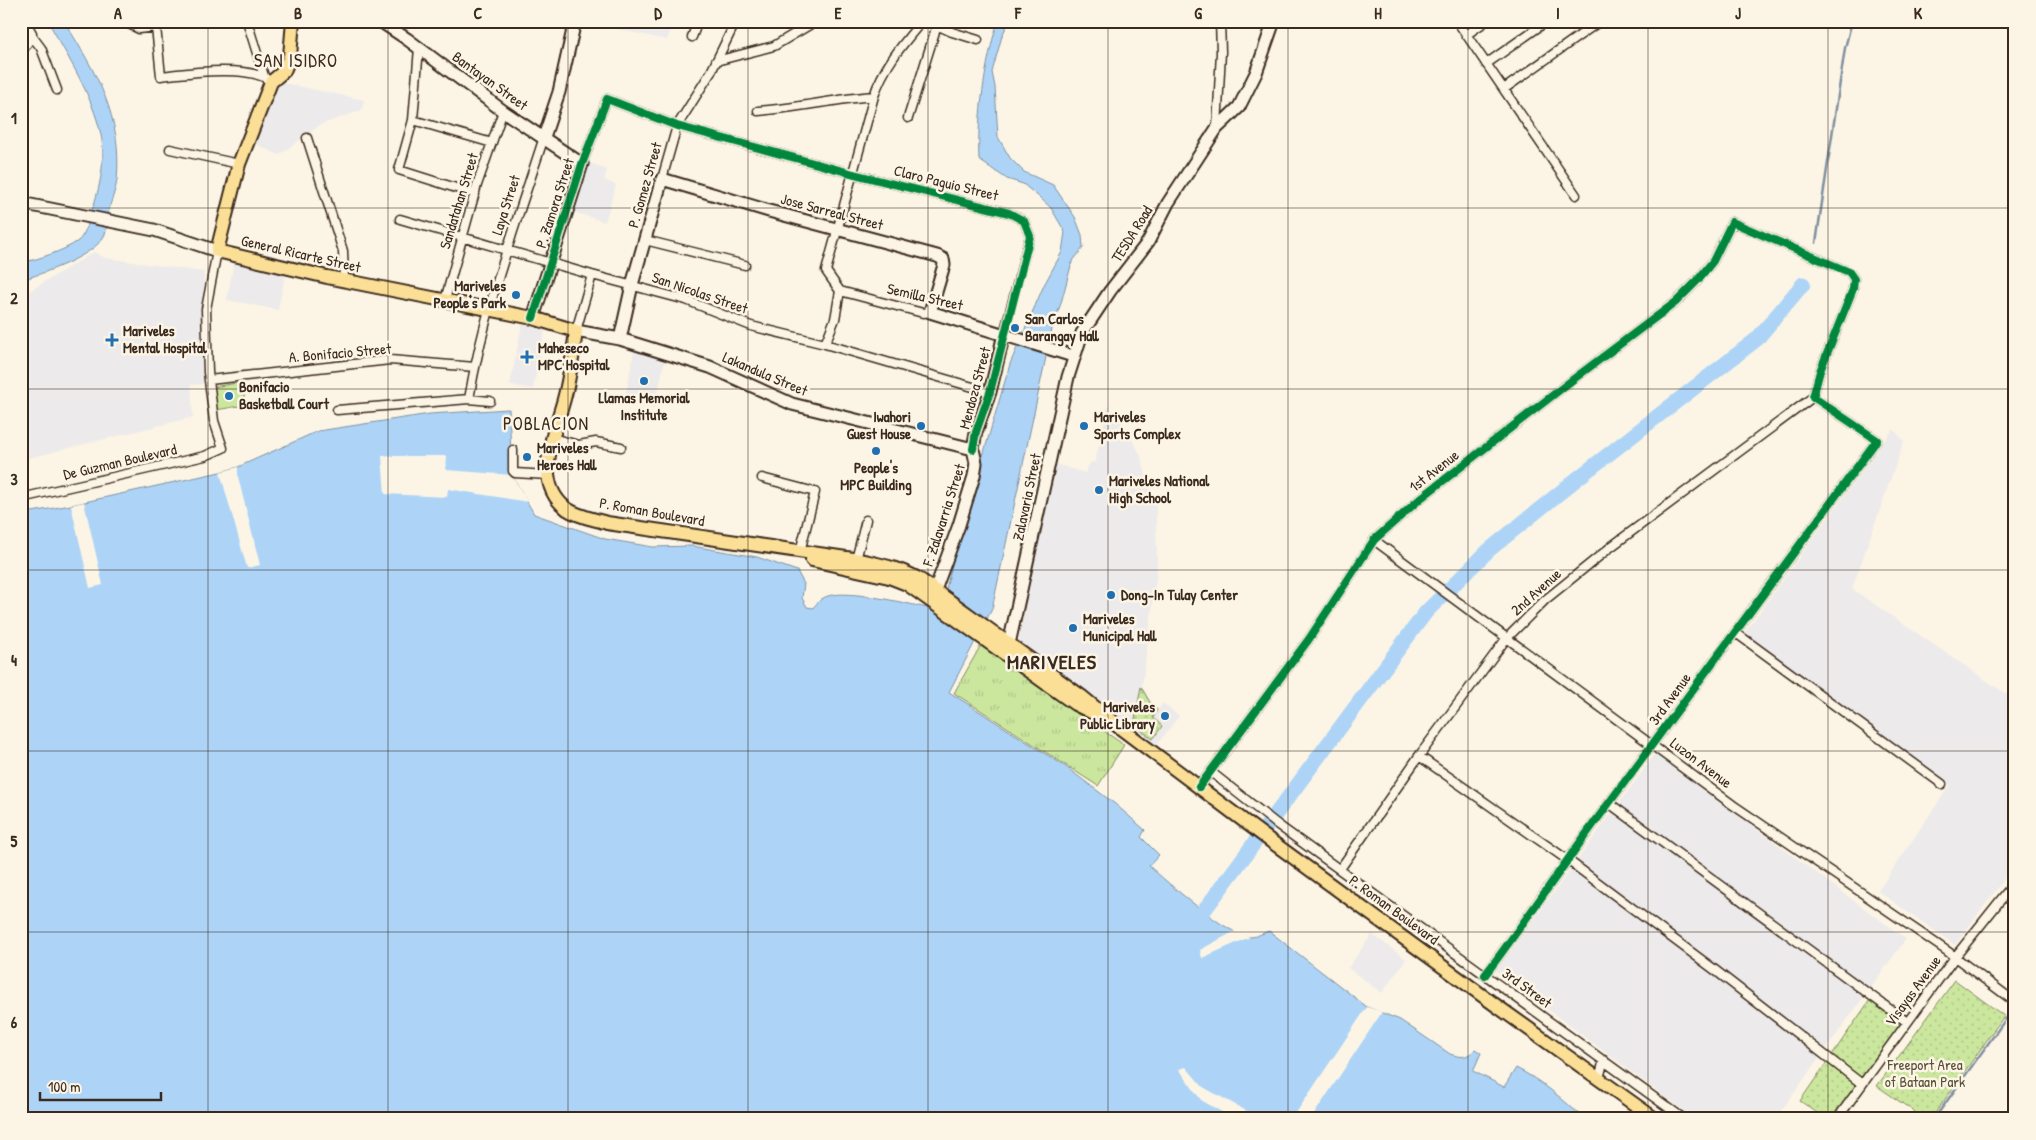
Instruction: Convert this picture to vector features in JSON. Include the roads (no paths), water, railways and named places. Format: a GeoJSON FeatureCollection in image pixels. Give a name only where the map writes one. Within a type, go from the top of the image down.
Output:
{"type":"FeatureCollection","features":[{"type":"Feature","properties":{"kind":"main road"},"geometry":{"type":"LineString","coordinates":[[217,251],[239,164],[268,79],[284,71],[290,56],[294,21]]}},
{"type":"Feature","properties":{"kind":"main road","name":"General Ricarte Street"},"geometry":{"type":"LineString","coordinates":[[217,251],[344,280],[534,318],[576,331]]}},
{"type":"Feature","properties":{"kind":"main road","name":"P. Roman Boulevard"},"geometry":{"type":"LineString","coordinates":[[576,331],[567,390],[552,438],[548,475],[552,491],[568,509],[579,515],[607,523],[856,560],[902,571],[922,580],[937,596],[1075,704],[1115,724]]}},
{"type":"Feature","properties":{"kind":"main road","name":"P. Roman Boulevard"},"geometry":{"type":"LineString","coordinates":[[800,552],[814,561],[889,577],[937,596]]}},
{"type":"Feature","properties":{"kind":"main road","name":"P. Roman Boulevard"},"geometry":{"type":"LineString","coordinates":[[989,636],[1009,644],[1082,696],[1115,724],[1268,839],[1655,1119]]}},
{"type":"Feature","properties":{"kind":"street"},"geometry":{"type":"LineString","coordinates":[[25,21],[32,32],[32,36],[41,48],[57,90]]}},
{"type":"Feature","properties":{"kind":"street"},"geometry":{"type":"LineString","coordinates":[[123,21],[139,29],[156,28],[160,76],[209,71],[268,79],[247,21]]}},
{"type":"Feature","properties":{"kind":"street","name":"Bantayan Street"},"geometry":{"type":"LineString","coordinates":[[380,21],[503,111],[582,164]]}},
{"type":"Feature","properties":{"kind":"street","name":"Laya Street"},"geometry":{"type":"LineString","coordinates":[[470,398],[475,367],[489,309],[559,92],[575,21]]}},
{"type":"Feature","properties":{"kind":"street"},"geometry":{"type":"LineString","coordinates":[[692,37],[698,21]]}},
{"type":"Feature","properties":{"kind":"street","name":"P. Gomez Street"},"geometry":{"type":"LineString","coordinates":[[620,340],[632,285],[677,126],[716,61],[736,21]]}},
{"type":"Feature","properties":{"kind":"street"},"geometry":{"type":"LineString","coordinates":[[716,61],[774,46],[816,21]]}},
{"type":"Feature","properties":{"kind":"street"},"geometry":{"type":"LineString","coordinates":[[825,344],[834,319],[840,291],[826,271],[874,96],[878,84],[894,57],[922,21]]}},
{"type":"Feature","properties":{"kind":"street"},"geometry":{"type":"LineString","coordinates":[[928,21],[952,32],[978,40]]}},
{"type":"Feature","properties":{"kind":"street","name":"TESDA Road"},"geometry":{"type":"LineString","coordinates":[[1074,356],[1082,334],[1110,291],[1148,242],[1168,203],[1217,128],[1239,107],[1256,73],[1274,21]]}},
{"type":"Feature","properties":{"kind":"street"},"geometry":{"type":"LineString","coordinates":[[1457,21],[1576,195]]}},
{"type":"Feature","properties":{"kind":"street"},"geometry":{"type":"LineString","coordinates":[[1466,35],[1486,21]]}},
{"type":"Feature","properties":{"kind":"street"},"geometry":{"type":"LineString","coordinates":[[1486,64],[1547,21]]}},
{"type":"Feature","properties":{"kind":"street"},"geometry":{"type":"LineString","coordinates":[[1504,90],[1600,21]]}},
{"type":"Feature","properties":{"kind":"street"},"geometry":{"type":"LineString","coordinates":[[1217,128],[1222,52],[1218,22]]}},
{"type":"Feature","properties":{"kind":"street"},"geometry":{"type":"LineString","coordinates":[[908,118],[937,25]]}},
{"type":"Feature","properties":{"kind":"street"},"geometry":{"type":"LineString","coordinates":[[21,53],[32,36]]}},
{"type":"Feature","properties":{"kind":"street"},"geometry":{"type":"LineString","coordinates":[[419,48],[413,120],[399,170],[474,194]]}},
{"type":"Feature","properties":{"kind":"street"},"geometry":{"type":"LineString","coordinates":[[758,111],[787,109],[845,98],[874,96]]}},
{"type":"Feature","properties":{"kind":"street","name":"Claro Paguio Street"},"geometry":{"type":"LineString","coordinates":[[607,99],[677,126],[854,174],[1009,213],[1024,221],[1030,236],[1004,334]]}},
{"type":"Feature","properties":{"kind":"street","name":"P. Zamora Street"},"geometry":{"type":"LineString","coordinates":[[534,318],[582,164],[607,99]]}},
{"type":"Feature","properties":{"kind":"street","name":"Sandatahan Street"},"geometry":{"type":"LineString","coordinates":[[446,300],[474,194],[503,111]]}},
{"type":"Feature","properties":{"kind":"street"},"geometry":{"type":"LineString","coordinates":[[413,120],[492,144]]}},
{"type":"Feature","properties":{"kind":"street"},"geometry":{"type":"LineString","coordinates":[[307,138],[342,251],[344,280]]}},
{"type":"Feature","properties":{"kind":"street"},"geometry":{"type":"LineString","coordinates":[[170,149],[239,164]]}},
{"type":"Feature","properties":{"kind":"street","name":"Jose Sarreal Street"},"geometry":{"type":"LineString","coordinates":[[662,179],[937,256],[943,259],[944,265],[930,312]]}},
{"type":"Feature","properties":{"kind":"street","name":"General Ricarte Street"},"geometry":{"type":"LineString","coordinates":[[21,202],[154,230],[217,251]]}},
{"type":"Feature","properties":{"kind":"street","name":"San Nicolas Street"},"geometry":{"type":"LineString","coordinates":[[400,219],[592,275],[686,300],[751,326],[825,344],[990,392]]}},
{"type":"Feature","properties":{"kind":"street","name":"1st Avenue"},"geometry":{"type":"LineString","coordinates":[[1199,787],[1309,639],[1374,540],[1421,498],[1676,302],[1697,281],[1712,261],[1732,222],[1849,272],[1854,279],[1853,289],[1820,371],[1813,397]]}},
{"type":"Feature","properties":{"kind":"street"},"geometry":{"type":"LineString","coordinates":[[645,240],[745,265]]}},
{"type":"Feature","properties":{"kind":"street"},"geometry":{"type":"LineString","coordinates":[[209,380],[206,309],[217,251]]}},
{"type":"Feature","properties":{"kind":"street"},"geometry":{"type":"LineString","coordinates":[[576,331],[592,275]]}},
{"type":"Feature","properties":{"kind":"street","name":"Semilla Street"},"geometry":{"type":"LineString","coordinates":[[840,291],[923,313],[930,312],[1074,356]]}},
{"type":"Feature","properties":{"kind":"street","name":"Lakandula Street"},"geometry":{"type":"LineString","coordinates":[[576,331],[620,340],[710,367],[792,404],[973,449]]}},
{"type":"Feature","properties":{"kind":"street","name":"Mendoza Street"},"geometry":{"type":"LineString","coordinates":[[973,449],[976,432],[990,392],[1004,334]]}},
{"type":"Feature","properties":{"kind":"street","name":"Zalavaria Street"},"geometry":{"type":"LineString","coordinates":[[1009,644],[1074,356]]}},
{"type":"Feature","properties":{"kind":"street","name":"A. Bonifacio Street"},"geometry":{"type":"LineString","coordinates":[[209,380],[390,360],[475,367]]}},
{"type":"Feature","properties":{"kind":"street","name":"De Guzman Boulevard"},"geometry":{"type":"LineString","coordinates":[[21,498],[205,456],[223,448],[214,420],[209,380]]}},
{"type":"Feature","properties":{"kind":"street","name":"3rd Avenue"},"geometry":{"type":"LineString","coordinates":[[1485,975],[1608,803],[1654,745],[1877,440],[1813,397]]}},
{"type":"Feature","properties":{"kind":"street","name":"2nd Avenue"},"geometry":{"type":"LineString","coordinates":[[1340,869],[1419,756],[1506,639],[1546,600],[1612,546],[1813,397]]}},
{"type":"Feature","properties":{"kind":"street"},"geometry":{"type":"LineString","coordinates":[[337,410],[470,398],[490,401]]}},
{"type":"Feature","properties":{"kind":"street"},"geometry":{"type":"LineString","coordinates":[[552,438],[579,445],[596,442],[621,447]]}},
{"type":"Feature","properties":{"kind":"street","name":"F. Zalavarria Street"},"geometry":{"type":"LineString","coordinates":[[937,596],[974,476],[976,463],[973,449]]}},
{"type":"Feature","properties":{"kind":"street"},"geometry":{"type":"LineString","coordinates":[[513,450],[513,470],[515,473],[548,475]]}},
{"type":"Feature","properties":{"kind":"street"},"geometry":{"type":"LineString","coordinates":[[762,478],[815,492],[800,552]]}},
{"type":"Feature","properties":{"kind":"street"},"geometry":{"type":"LineString","coordinates":[[856,560],[866,520]]}},
{"type":"Feature","properties":{"kind":"street","name":"Luzon Avenue"},"geometry":{"type":"LineString","coordinates":[[1374,540],[1438,586],[1506,639],[1802,854],[1955,957],[2012,1000]]}},
{"type":"Feature","properties":{"kind":"street"},"geometry":{"type":"LineString","coordinates":[[1736,633],[1942,784]]}},
{"type":"Feature","properties":{"kind":"street"},"geometry":{"type":"LineString","coordinates":[[1419,756],[1568,861],[1716,970],[1862,1084]]}},
{"type":"Feature","properties":{"kind":"street","name":"3rd Street"},"geometry":{"type":"LineString","coordinates":[[1211,772],[1278,825],[1684,1119]]}},
{"type":"Feature","properties":{"kind":"street"},"geometry":{"type":"LineString","coordinates":[[1608,803],[1907,1022]]}},
{"type":"Feature","properties":{"kind":"street","name":"Visayas Avenue"},"geometry":{"type":"LineString","coordinates":[[1837,1119],[1955,957],[2015,882]]}},
{"type":"Feature","properties":{"kind":"street"},"geometry":{"type":"LineString","coordinates":[[1494,1004],[1510,994]]}},
{"type":"Feature","properties":{"kind":"street"},"geometry":{"type":"LineString","coordinates":[[1599,1078],[1604,1060]]}},
{"type":"Feature","properties":{"kind":"water"},"geometry":{"type":"Polygon","coordinates":[[[48,21],[64,21],[87,59],[105,96],[116,135],[118,157],[117,180],[106,230],[98,243],[90,250],[67,263],[21,280],[21,263],[58,251],[72,245],[81,238],[87,227],[100,183],[103,154],[97,120],[79,76],[48,21]]]}},
{"type":"Feature","properties":{"kind":"water"},"geometry":{"type":"Polygon","coordinates":[[[998,21],[1009,21],[1002,36],[992,72],[995,87],[998,137],[1010,158],[1024,172],[1053,185],[1075,217],[1082,235],[1083,248],[1072,262],[1052,329],[992,609],[949,692],[1066,767],[1115,804],[1145,830],[1141,837],[1159,855],[1149,866],[1183,895],[1227,928],[1250,937],[1269,931],[1367,1007],[1400,1020],[1450,1054],[1464,1056],[1475,1049],[1481,1053],[1473,1071],[1504,1087],[1516,1068],[1552,1091],[1584,1119],[21,1119],[21,514],[71,505],[238,467],[318,431],[430,414],[509,409],[512,475],[534,514],[605,539],[653,547],[692,546],[757,557],[797,571],[804,584],[802,598],[807,607],[813,608],[821,599],[828,596],[850,594],[932,609],[946,589],[957,544],[1010,364],[1044,285],[1062,252],[1065,232],[1051,208],[1039,197],[1023,184],[1007,179],[979,160],[979,126],[983,90],[989,54],[998,21]]]}},
{"type":"Feature","properties":{"kind":"waterway"},"geometry":{"type":"LineString","coordinates":[[1816,243],[1845,48],[1852,21]]}},
{"type":"Feature","properties":{"kind":"waterway"},"geometry":{"type":"LineString","coordinates":[[1203,912],[1426,612],[1489,550],[1578,478],[1757,339],[1803,284]]}},
{"type":"Feature","properties":{"kind":"waterway"},"geometry":{"type":"LineString","coordinates":[[1934,1119],[2015,1006]]}},
{"type":"Feature","properties":{"kind":"place","name":"Mariveles People's Park"},"geometry":{"type":"Point","coordinates":[516,295]}},
{"type":"Feature","properties":{"kind":"place","name":"San Carlos Barangay Hall"},"geometry":{"type":"Point","coordinates":[1015,328]}},
{"type":"Feature","properties":{"kind":"place","name":"Mariveles Mental Hospital"},"geometry":{"type":"Point","coordinates":[112,340]}},
{"type":"Feature","properties":{"kind":"place","name":"Maheseco MPC Hospital"},"geometry":{"type":"Point","coordinates":[527,357]}},
{"type":"Feature","properties":{"kind":"place","name":"Llamas Memorial Institute"},"geometry":{"type":"Point","coordinates":[644,381]}},
{"type":"Feature","properties":{"kind":"place","name":"Bonifacio Basketball Court"},"geometry":{"type":"Point","coordinates":[229,396]}},
{"type":"Feature","properties":{"kind":"place","name":"Iwahori Guest House"},"geometry":{"type":"Point","coordinates":[921,426]}},
{"type":"Feature","properties":{"kind":"place","name":"Mariveles Sports Complex"},"geometry":{"type":"Point","coordinates":[1084,426]}},
{"type":"Feature","properties":{"kind":"place","name":"People's MPC Building"},"geometry":{"type":"Point","coordinates":[876,451]}},
{"type":"Feature","properties":{"kind":"place","name":"Mariveles Heroes Hall"},"geometry":{"type":"Point","coordinates":[527,457]}},
{"type":"Feature","properties":{"kind":"place","name":"Mariveles National High School"},"geometry":{"type":"Point","coordinates":[1099,490]}},
{"type":"Feature","properties":{"kind":"place","name":"Dong-In Tulay Center"},"geometry":{"type":"Point","coordinates":[1111,595]}},
{"type":"Feature","properties":{"kind":"place","name":"Mariveles Municipal Hall"},"geometry":{"type":"Point","coordinates":[1073,628]}},
{"type":"Feature","properties":{"kind":"place","name":"Mariveles Public Library"},"geometry":{"type":"Point","coordinates":[1165,716]}},
{"type":"Feature","properties":{"kind":"district","name":"SAN ISIDRO"},"geometry":{"type":"Point","coordinates":[296,61]}},
{"type":"Feature","properties":{"kind":"district","name":"POBLACION"},"geometry":{"type":"Point","coordinates":[546,424]}},
{"type":"Feature","properties":{"kind":"district","name":"MARIVELES"},"geometry":{"type":"Point","coordinates":[1052,662]}},
{"type":"Feature","properties":{"kind":"park label","name":"Freeport Area of Bataan Park"},"geometry":{"type":"Point","coordinates":[1925,1074]}}]}
